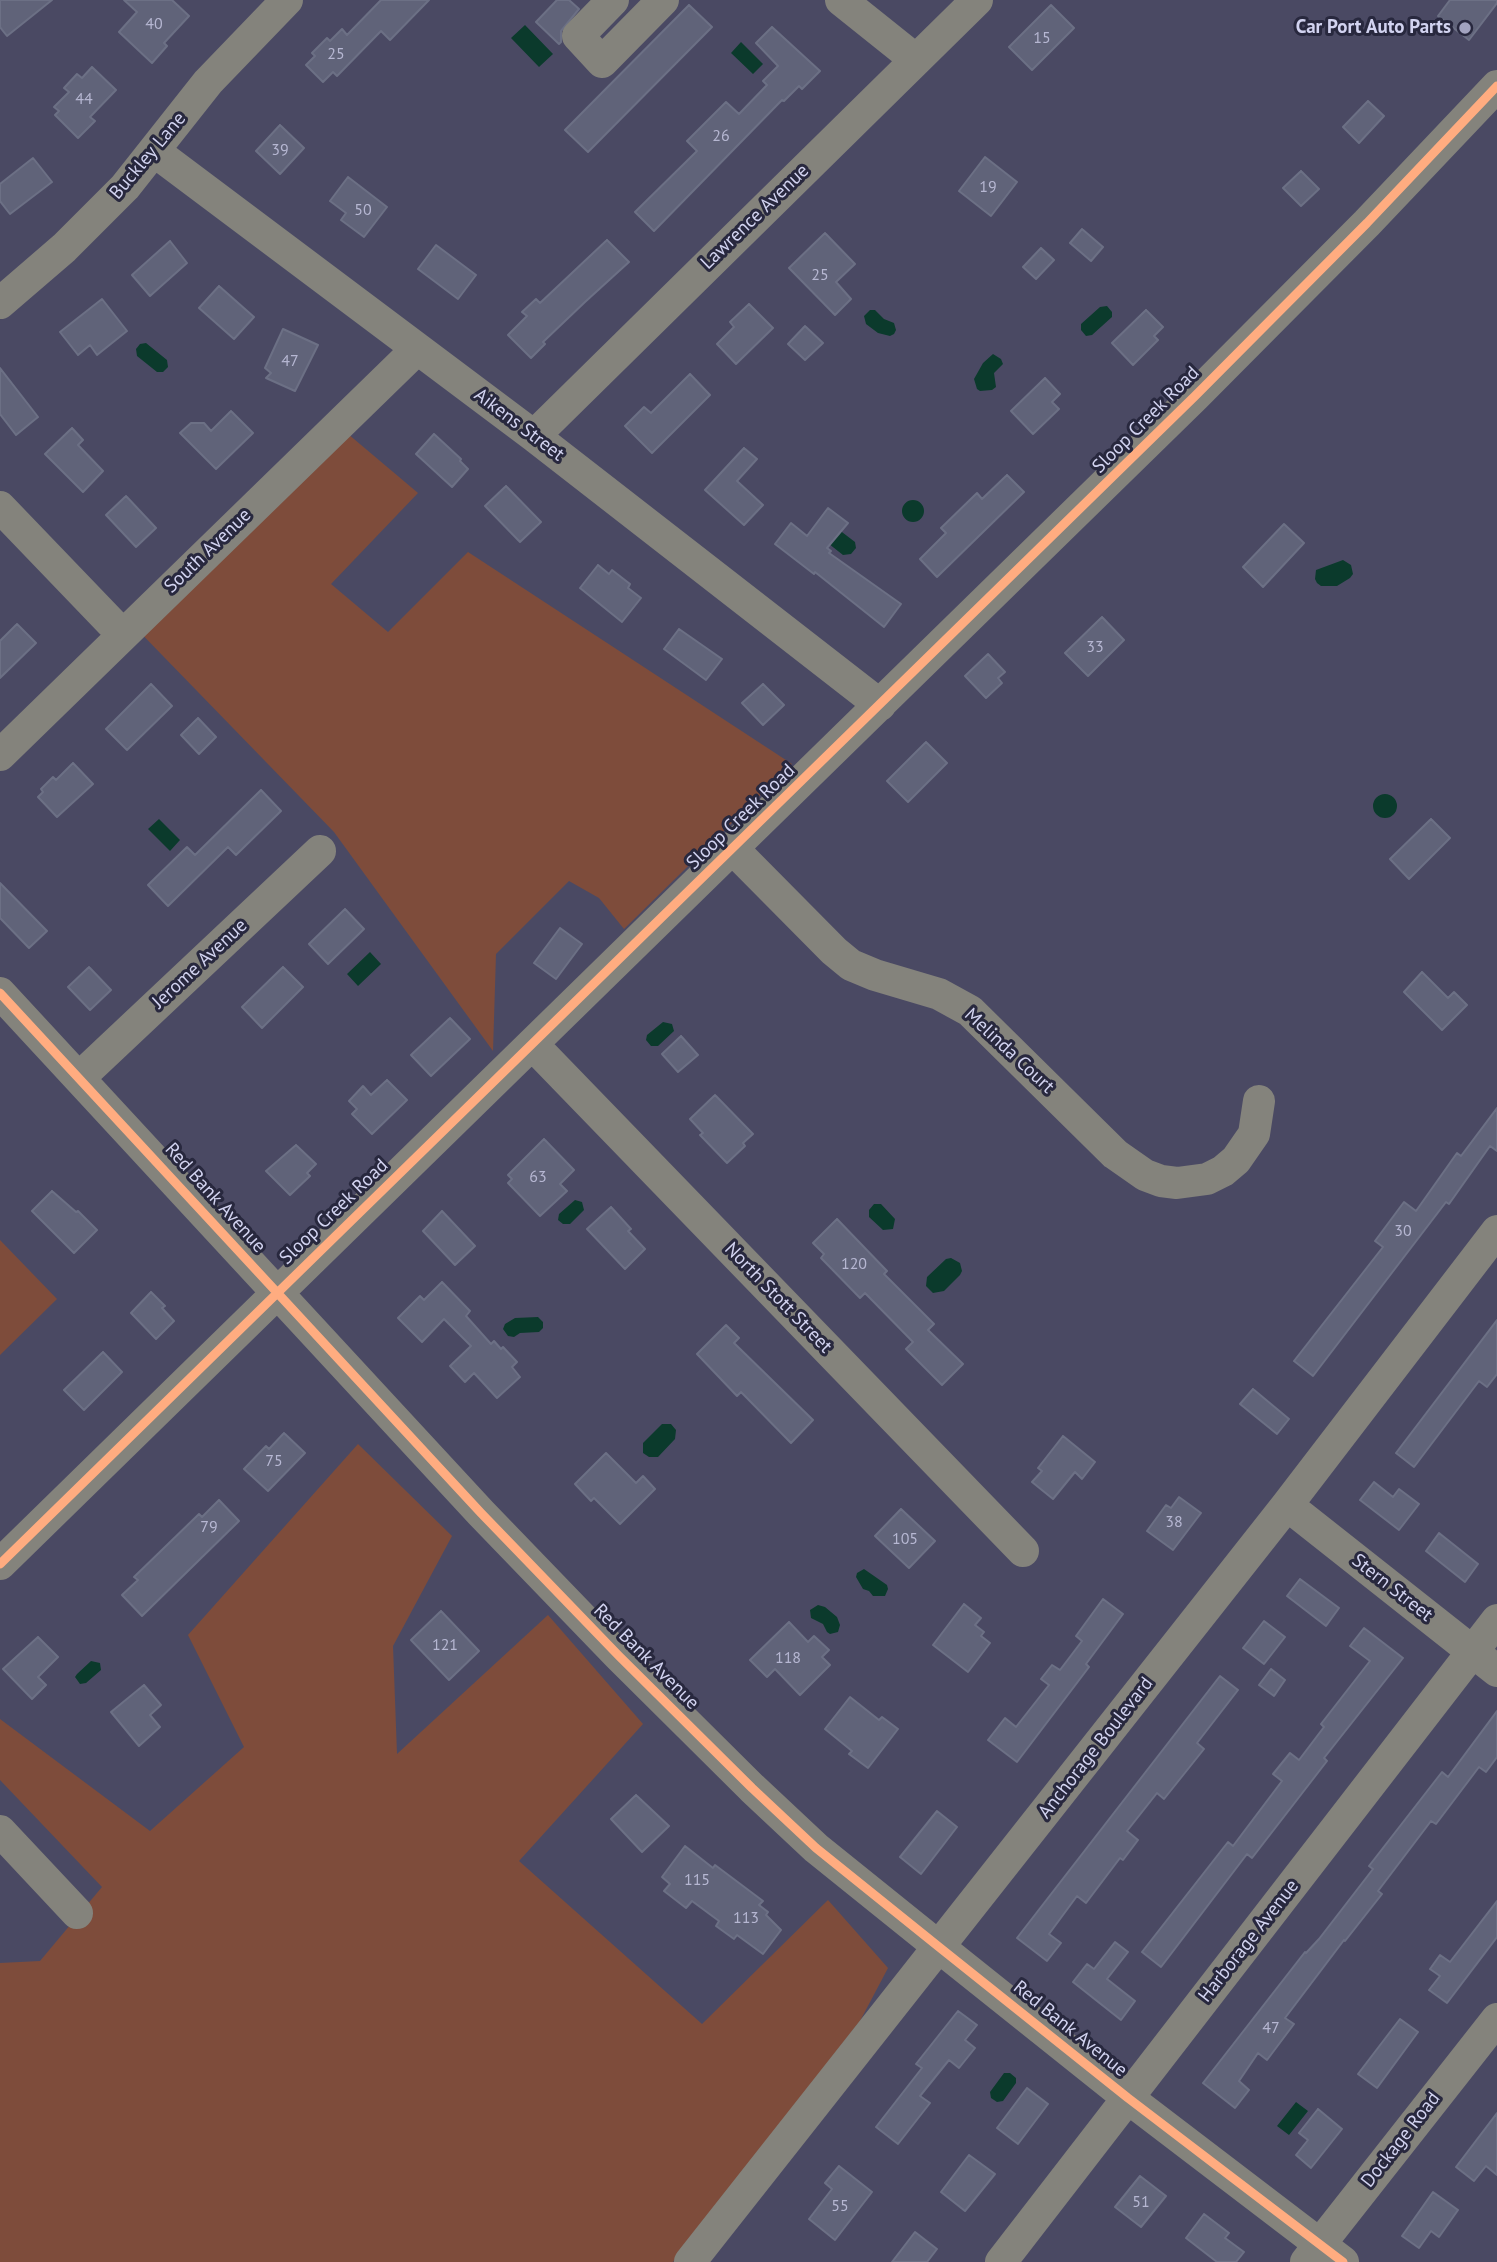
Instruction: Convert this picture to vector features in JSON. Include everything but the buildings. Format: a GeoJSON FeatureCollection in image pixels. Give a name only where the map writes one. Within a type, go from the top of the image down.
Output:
{"type":"FeatureCollection","features":[{"type":"Feature","properties":{"kind":"street","name":"Buckley Lane"},"geometry":{"type":"LineString","coordinates":[[0,303],[64,248],[125,187],[208,82],[287,0]]}},
{"type":"Feature","properties":{"kind":"street"},"geometry":{"type":"LineString","coordinates":[[613,0],[578,36],[602,62],[663,0]]}},
{"type":"Feature","properties":{"kind":"street"},"geometry":{"type":"LineString","coordinates":[[841,0],[916,60]]}},
{"type":"Feature","properties":{"kind":"street","name":"Lawrence Avenue"},"geometry":{"type":"LineString","coordinates":[[534,436],[977,0]]}},
{"type":"Feature","properties":{"kind":"street","name":"Sloop Creek Road"},"geometry":{"type":"LineString","coordinates":[[0,1564],[1195,396],[1367,223],[1497,86]]}},
{"type":"Feature","properties":{"kind":"street","name":"Aikens Street"},"geometry":{"type":"LineString","coordinates":[[154,151],[534,436],[880,705]]}},
{"type":"Feature","properties":{"kind":"street","name":"South Avenue"},"geometry":{"type":"LineString","coordinates":[[0,755],[417,349]]}},
{"type":"Feature","properties":{"kind":"street"},"geometry":{"type":"LineString","coordinates":[[0,507],[122,634]]}},
{"type":"Feature","properties":{"kind":"street","name":"Melinda Court"},"geometry":{"type":"LineString","coordinates":[[733,849],[851,965],[939,994],[970,1011],[1115,1154],[1145,1175],[1177,1183],[1207,1179],[1223,1171],[1236,1160],[1254,1134],[1259,1101]]}},
{"type":"Feature","properties":{"kind":"street","name":"Jerome Avenue"},"geometry":{"type":"LineString","coordinates":[[80,1077],[320,851]]}},
{"type":"Feature","properties":{"kind":"street","name":"Red Bank Avenue"},"geometry":{"type":"LineString","coordinates":[[0,993],[490,1522],[752,1788],[816,1848],[1323,2256]]}},
{"type":"Feature","properties":{"kind":"street","name":"North Stott Street"},"geometry":{"type":"LineString","coordinates":[[533,1045],[1023,1551]]}},
{"type":"Feature","properties":{"kind":"street","name":"Anchorage Boulevard"},"geometry":{"type":"LineString","coordinates":[[690,2262],[1287,1505],[1497,1231]]}},
{"type":"Feature","properties":{"kind":"street","name":"Stern Street"},"geometry":{"type":"LineString","coordinates":[[1287,1505],[1485,1661]]}},
{"type":"Feature","properties":{"kind":"street","name":"Harborage Avenue"},"geometry":{"type":"LineString","coordinates":[[1001,2262],[1128,2098],[1485,1661],[1497,1620]]}},
{"type":"Feature","properties":{"kind":"street"},"geometry":{"type":"LineString","coordinates":[[0,1831],[77,1913]]}},
{"type":"Feature","properties":{"kind":"street","name":"Dockage Road"},"geometry":{"type":"LineString","coordinates":[[1323,2256],[1497,2019]]}},
{"type":"Feature","properties":{"kind":"shaded area"},"geometry":{"type":"Polygon","coordinates":[[[525,25],[553,54],[539,67],[511,38],[525,25]]]}},
{"type":"Feature","properties":{"kind":"shaded area"},"geometry":{"type":"Polygon","coordinates":[[[741,42],[763,64],[753,74],[731,53],[741,42]]]}},
{"type":"Feature","properties":{"kind":"shaded area"},"geometry":{"type":"Polygon","coordinates":[[[1107,306],[1112,317],[1092,335],[1086,336],[1081,330],[1081,324],[1100,307],[1107,306]]]}},
{"type":"Feature","properties":{"kind":"shaded area"},"geometry":{"type":"Polygon","coordinates":[[[870,310],[875,310],[884,319],[894,323],[894,334],[890,336],[878,333],[866,324],[864,316],[870,310]]]}},
{"type":"Feature","properties":{"kind":"shaded area"},"geometry":{"type":"Polygon","coordinates":[[[146,343],[167,360],[168,367],[163,372],[157,372],[137,356],[136,349],[140,344],[146,343]]]}},
{"type":"Feature","properties":{"kind":"shaded area"},"geometry":{"type":"Polygon","coordinates":[[[993,354],[1001,359],[1003,364],[994,373],[996,387],[980,391],[974,379],[983,363],[993,354]]]}},
{"type":"Feature","properties":{"kind":"shaded area"},"geometry":{"type":"Polygon","coordinates":[[[335,423],[418,493],[331,584],[388,632],[468,552],[792,764],[624,929],[599,898],[569,881],[496,954],[493,1051],[334,832],[129,621],[335,423]]]}},
{"type":"Feature","properties":{"kind":"shaded area"},"geometry":{"type":"Polygon","coordinates":[[[909,500],[917,500],[924,507],[924,515],[917,522],[909,522],[902,515],[902,507],[909,500]]]}},
{"type":"Feature","properties":{"kind":"shaded area"},"geometry":{"type":"Polygon","coordinates":[[[834,526],[855,542],[856,548],[851,554],[843,555],[824,540],[834,526]]]}},
{"type":"Feature","properties":{"kind":"shaded area"},"geometry":{"type":"Polygon","coordinates":[[[1343,560],[1351,565],[1353,574],[1350,578],[1337,586],[1321,586],[1317,583],[1316,570],[1343,560]]]}},
{"type":"Feature","properties":{"kind":"shaded area"},"geometry":{"type":"Polygon","coordinates":[[[1385,794],[1396,801],[1397,806],[1390,817],[1385,818],[1374,811],[1373,806],[1380,795],[1385,794]]]}},
{"type":"Feature","properties":{"kind":"shaded area"},"geometry":{"type":"Polygon","coordinates":[[[159,819],[180,840],[170,851],[148,829],[159,819]]]}},
{"type":"Feature","properties":{"kind":"shaded area"},"geometry":{"type":"Polygon","coordinates":[[[370,952],[381,964],[358,986],[347,974],[370,952]]]}},
{"type":"Feature","properties":{"kind":"shaded area"},"geometry":{"type":"Polygon","coordinates":[[[663,1022],[672,1024],[674,1031],[658,1046],[651,1046],[646,1040],[647,1035],[663,1022]]]}},
{"type":"Feature","properties":{"kind":"shaded area"},"geometry":{"type":"Polygon","coordinates":[[[575,1200],[582,1202],[584,1210],[570,1224],[563,1224],[558,1220],[559,1214],[575,1200]]]}},
{"type":"Feature","properties":{"kind":"shaded area"},"geometry":{"type":"Polygon","coordinates":[[[874,1204],[881,1204],[895,1219],[893,1229],[883,1230],[869,1217],[869,1210],[874,1204]]]}},
{"type":"Feature","properties":{"kind":"shaded area"},"geometry":{"type":"Polygon","coordinates":[[[0,1240],[57,1299],[0,1355],[0,1240]]]}},
{"type":"Feature","properties":{"kind":"shaded area"},"geometry":{"type":"Polygon","coordinates":[[[951,1258],[960,1263],[960,1275],[944,1291],[933,1293],[926,1286],[927,1277],[946,1259],[951,1258]]]}},
{"type":"Feature","properties":{"kind":"shaded area"},"geometry":{"type":"Polygon","coordinates":[[[538,1317],[543,1322],[543,1328],[539,1332],[520,1333],[514,1337],[508,1336],[503,1329],[505,1324],[515,1318],[538,1317]]]}},
{"type":"Feature","properties":{"kind":"shaded area"},"geometry":{"type":"Polygon","coordinates":[[[662,1424],[671,1424],[676,1430],[675,1439],[658,1457],[649,1457],[643,1453],[643,1443],[662,1424]]]}},
{"type":"Feature","properties":{"kind":"shaded area"},"geometry":{"type":"Polygon","coordinates":[[[358,1444],[452,1536],[393,1646],[397,1754],[548,1615],[643,1724],[519,1861],[702,2024],[828,1900],[888,1968],[860,2021],[673,2262],[0,2262],[0,1963],[40,1961],[102,1887],[0,1780],[0,1719],[150,1831],[244,1747],[188,1635],[358,1444]]]}},
{"type":"Feature","properties":{"kind":"shaded area"},"geometry":{"type":"Polygon","coordinates":[[[864,1569],[887,1585],[885,1596],[873,1596],[863,1589],[856,1577],[857,1573],[864,1569]]]}},
{"type":"Feature","properties":{"kind":"shaded area"},"geometry":{"type":"Polygon","coordinates":[[[818,1605],[837,1617],[840,1625],[838,1632],[830,1634],[823,1624],[811,1618],[810,1610],[818,1605]]]}},
{"type":"Feature","properties":{"kind":"shaded area"},"geometry":{"type":"Polygon","coordinates":[[[91,1661],[100,1663],[101,1670],[86,1683],[80,1684],[75,1677],[91,1661]]]}},
{"type":"Feature","properties":{"kind":"shaded area"},"geometry":{"type":"Polygon","coordinates":[[[1004,2073],[1010,2073],[1016,2078],[1016,2083],[1003,2101],[997,2102],[991,2098],[990,2092],[1004,2073]]]}},
{"type":"Feature","properties":{"kind":"shaded area"},"geometry":{"type":"Polygon","coordinates":[[[1296,2102],[1308,2111],[1289,2135],[1277,2126],[1296,2102]]]}},
{"type":"Feature","properties":{"kind":"cycle path"},"geometry":{"type":"LineString","coordinates":[[0,1564],[1195,396],[1367,223],[1497,86]]}},
{"type":"Feature","properties":{"kind":"cycle path"},"geometry":{"type":"LineString","coordinates":[[0,993],[481,1513],[752,1788],[816,1848],[939,1947],[1128,2098],[1343,2262]]}},
{"type":"Feature","properties":{"kind":"place","name":"Car Port Auto Parts"},"geometry":{"type":"Point","coordinates":[1465,28]}}]}
